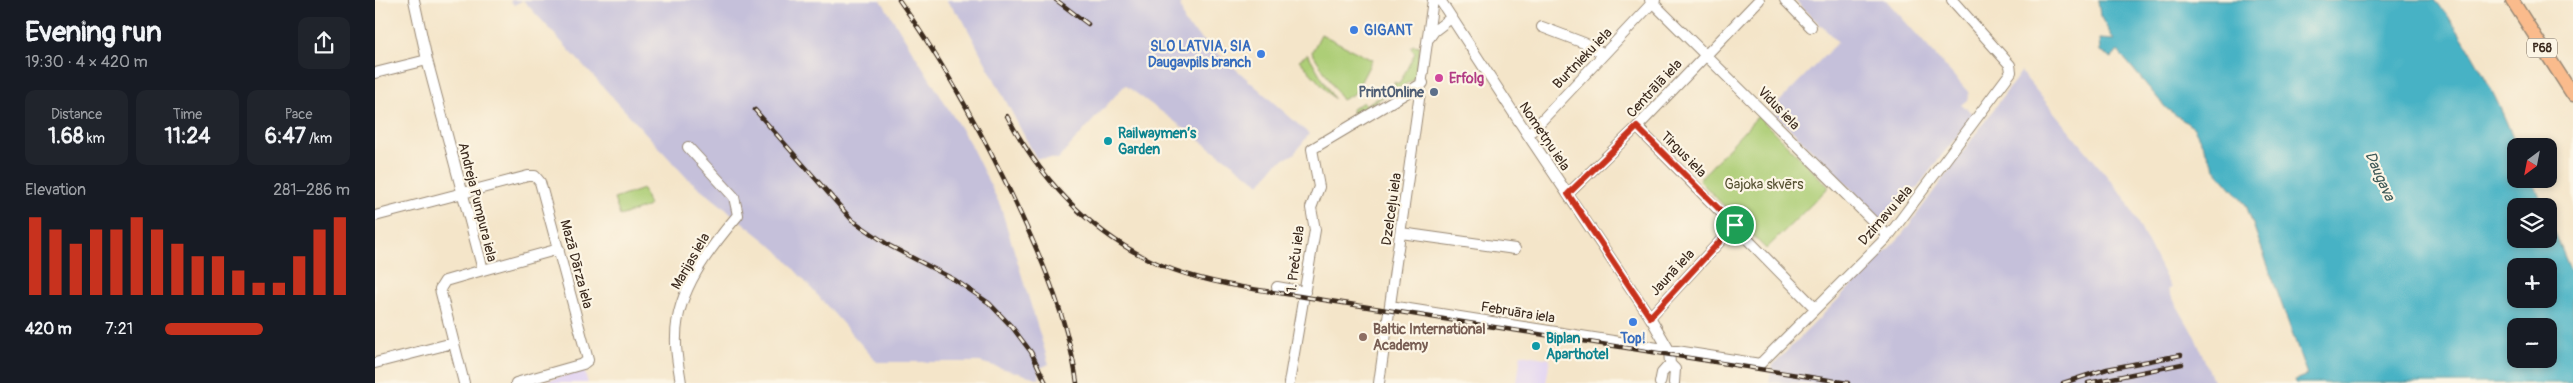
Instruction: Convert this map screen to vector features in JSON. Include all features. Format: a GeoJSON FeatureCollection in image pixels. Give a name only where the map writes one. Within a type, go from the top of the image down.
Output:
{"type":"FeatureCollection","features":[{"type":"Feature","properties":{"kind":"main road","name":"P68"},"geometry":{"type":"LineString","coordinates":[[2512,0],[2573,95]]}},
{"type":"Feature","properties":{"kind":"street","name":"Andreja Pumpura iela"},"geometry":{"type":"LineString","coordinates":[[414,0],[427,60],[483,270],[445,281],[440,289],[464,383]]}},
{"type":"Feature","properties":{"kind":"street","name":"Dzelceļu iela"},"geometry":{"type":"LineString","coordinates":[[1379,383],[1423,83],[1433,0]]}},
{"type":"Feature","properties":{"kind":"street","name":"Nometņu iela"},"geometry":{"type":"LineString","coordinates":[[1441,0],[1528,135],[1650,317],[1669,350],[1670,364],[1675,370],[1674,383]]}},
{"type":"Feature","properties":{"kind":"street","name":"Centrālā iela"},"geometry":{"type":"LineString","coordinates":[[1568,194],[1637,127],[1759,0]]}},
{"type":"Feature","properties":{"kind":"street"},"geometry":{"type":"LineString","coordinates":[[1785,0],[1811,27]]}},
{"type":"Feature","properties":{"kind":"street","name":"Dzirnavu iela"},"geometry":{"type":"LineString","coordinates":[[1760,364],[1888,236],[2007,78],[2011,69],[2010,65],[1952,0]]}},
{"type":"Feature","properties":{"kind":"street","name":"Vidus iela"},"geometry":{"type":"LineString","coordinates":[[1653,1],[1888,236]]}},
{"type":"Feature","properties":{"kind":"street","name":"Burtnieku iela"},"geometry":{"type":"LineString","coordinates":[[1528,135],[1653,1]]}},
{"type":"Feature","properties":{"kind":"street"},"geometry":{"type":"LineString","coordinates":[[1429,38],[1434,31],[1451,18]]}},
{"type":"Feature","properties":{"kind":"street"},"geometry":{"type":"LineString","coordinates":[[1543,27],[1585,43],[1604,54]]}},
{"type":"Feature","properties":{"kind":"street"},"geometry":{"type":"LineString","coordinates":[[375,73],[427,60]]}},
{"type":"Feature","properties":{"kind":"street","name":"1. Preču iela"},"geometry":{"type":"LineString","coordinates":[[1289,383],[1315,230],[1311,208],[1319,186],[1312,149],[1423,83]]}},
{"type":"Feature","properties":{"kind":"street","name":"Tirgus iela"},"geometry":{"type":"LineString","coordinates":[[1637,127],[1815,308]]}},
{"type":"Feature","properties":{"kind":"street","name":"Marijas iela"},"geometry":{"type":"LineString","coordinates":[[681,383],[675,337],[681,306],[715,243],[738,215],[735,197],[688,146]]}},
{"type":"Feature","properties":{"kind":"street","name":"Mazā Dārza iela"},"geometry":{"type":"LineString","coordinates":[[463,193],[528,176],[535,176],[540,182],[559,249],[587,360],[583,364],[516,383]]}},
{"type":"Feature","properties":{"kind":"street"},"geometry":{"type":"LineString","coordinates":[[375,216],[463,193]]}},
{"type":"Feature","properties":{"kind":"street","name":"Jaunā iela"},"geometry":{"type":"LineString","coordinates":[[1650,317],[1735,225]]}},
{"type":"Feature","properties":{"kind":"street"},"geometry":{"type":"LineString","coordinates":[[1401,233],[1515,249]]}},
{"type":"Feature","properties":{"kind":"street"},"geometry":{"type":"LineString","coordinates":[[483,270],[559,249]]}},
{"type":"Feature","properties":{"kind":"street"},"geometry":{"type":"LineString","coordinates":[[1277,287],[1305,292]]}},
{"type":"Feature","properties":{"kind":"street","name":"Februāra iela"},"geometry":{"type":"LineString","coordinates":[[1390,306],[1760,364]]}},
{"type":"Feature","properties":{"kind":"street"},"geometry":{"type":"LineString","coordinates":[[375,363],[453,343]]}},
{"type":"Feature","properties":{"kind":"street"},"geometry":{"type":"LineString","coordinates":[[1660,383],[1662,373],[1670,364]]}},
{"type":"Feature","properties":{"kind":"shaded area"},"geometry":{"type":"Polygon","coordinates":[[[510,0],[523,0],[514,5],[510,0]]]}},
{"type":"Feature","properties":{"kind":"shaded area"},"geometry":{"type":"Polygon","coordinates":[[[523,0],[881,0],[969,142],[1000,205],[1049,364],[1038,369],[1040,379],[980,362],[877,362],[777,250],[687,178],[523,0]]]}},
{"type":"Feature","properties":{"kind":"shaded area"},"geometry":{"type":"Polygon","coordinates":[[[946,0],[1179,0],[1185,24],[1309,134],[1294,154],[1277,163],[1260,184],[1125,85],[1058,159],[1036,158],[963,20],[946,0]]]}},
{"type":"Feature","properties":{"kind":"shaded area"},"geometry":{"type":"Polygon","coordinates":[[[1795,0],[1886,0],[1969,93],[1967,100],[1961,105],[1974,114],[1888,225],[1771,110],[1838,42],[1795,0]]]}},
{"type":"Feature","properties":{"kind":"shaded area"},"geometry":{"type":"Polygon","coordinates":[[[2021,72],[2125,198],[2171,288],[2168,290],[2195,337],[2214,383],[1769,383],[1772,366],[1901,236],[2021,72]]]}},
{"type":"Feature","properties":{"kind":"shaded area"},"geometry":{"type":"Polygon","coordinates":[[[1521,354],[1550,359],[1546,383],[1517,383],[1521,354]]]}},
{"type":"Feature","properties":{"kind":"shaded area"},"geometry":{"type":"Polygon","coordinates":[[[584,370],[588,383],[540,383],[584,370]]]}},
{"type":"Feature","properties":{"kind":"green space"},"geometry":{"type":"Polygon","coordinates":[[[1321,34],[1372,60],[1355,93],[1342,100],[1312,52],[1321,34]]]}},
{"type":"Feature","properties":{"kind":"green space"},"geometry":{"type":"Polygon","coordinates":[[[1413,45],[1420,46],[1416,75],[1413,80],[1353,114],[1352,109],[1363,102],[1365,105],[1395,88],[1394,82],[1399,84],[1415,53],[1411,48],[1413,45]]]}},
{"type":"Feature","properties":{"kind":"green space"},"geometry":{"type":"Polygon","coordinates":[[[1308,54],[1334,99],[1299,60],[1308,54]]]}},
{"type":"Feature","properties":{"kind":"green space","name":"Gajoka skvērs"},"geometry":{"type":"Polygon","coordinates":[[[1758,116],[1829,187],[1766,249],[1699,180],[1758,116]]]}},
{"type":"Feature","properties":{"kind":"green space"},"geometry":{"type":"Polygon","coordinates":[[[643,189],[649,206],[620,216],[614,199],[643,189]]]}},
{"type":"Feature","properties":{"kind":"water","name":"Daugava"},"geometry":{"type":"Polygon","coordinates":[[[2098,0],[2435,0],[2469,48],[2509,128],[2512,138],[2507,138],[2507,188],[2536,188],[2540,198],[2507,198],[2507,248],[2557,248],[2557,238],[2573,277],[2573,383],[2296,383],[2295,380],[2307,375],[2246,205],[2215,169],[2194,128],[2166,108],[2118,51],[2112,58],[2100,51],[2099,39],[2114,40],[2100,16],[2098,0]]]}},
{"type":"Feature","properties":{"kind":"railway"},"geometry":{"type":"LineString","coordinates":[[899,0],[957,91],[1008,187],[1040,258],[1059,307],[1077,383]]}},
{"type":"Feature","properties":{"kind":"railway"},"geometry":{"type":"LineString","coordinates":[[1056,0],[1088,24]]}},
{"type":"Feature","properties":{"kind":"railway"},"geometry":{"type":"LineString","coordinates":[[755,110],[852,220],[890,246],[955,280],[989,303],[1012,327],[1031,352],[1046,383]]}},
{"type":"Feature","properties":{"kind":"railway"},"geometry":{"type":"LineString","coordinates":[[1007,116],[1038,165],[1076,209],[1121,244],[1174,270],[1222,283],[1255,289],[1848,383]]}},
{"type":"Feature","properties":{"kind":"railway"},"geometry":{"type":"LineString","coordinates":[[2063,383],[2107,369],[2181,355]]}},
{"type":"Feature","properties":{"kind":"railway"},"geometry":{"type":"LineString","coordinates":[[2088,383],[2182,364]]}},
{"type":"Feature","properties":{"kind":"place","name":"GIGANT"},"geometry":{"type":"Point","coordinates":[1354,30]}},
{"type":"Feature","properties":{"kind":"place","name":"SLO LATVIA, SIA Daugavpils branch"},"geometry":{"type":"Point","coordinates":[1261,54]}},
{"type":"Feature","properties":{"kind":"place","name":"Erfolg"},"geometry":{"type":"Point","coordinates":[1439,78]}},
{"type":"Feature","properties":{"kind":"place","name":"PrintOnline"},"geometry":{"type":"Point","coordinates":[1434,92]}},
{"type":"Feature","properties":{"kind":"place","name":"Railwaymen’s Garden"},"geometry":{"type":"Point","coordinates":[1108,141]}},
{"type":"Feature","properties":{"kind":"place","name":"Top!"},"geometry":{"type":"Point","coordinates":[1633,322]}},
{"type":"Feature","properties":{"kind":"place","name":"Baltic International Academy"},"geometry":{"type":"Point","coordinates":[1363,337]}},
{"type":"Feature","properties":{"kind":"place","name":"Biplan Aparthotel"},"geometry":{"type":"Point","coordinates":[1536,346]}},
{"type":"Feature","properties":{"kind":"route"},"geometry":{"type":"LineString","coordinates":[[1637,127],[1735,225],[1650,317],[1568,194],[1637,127]]}}]}
